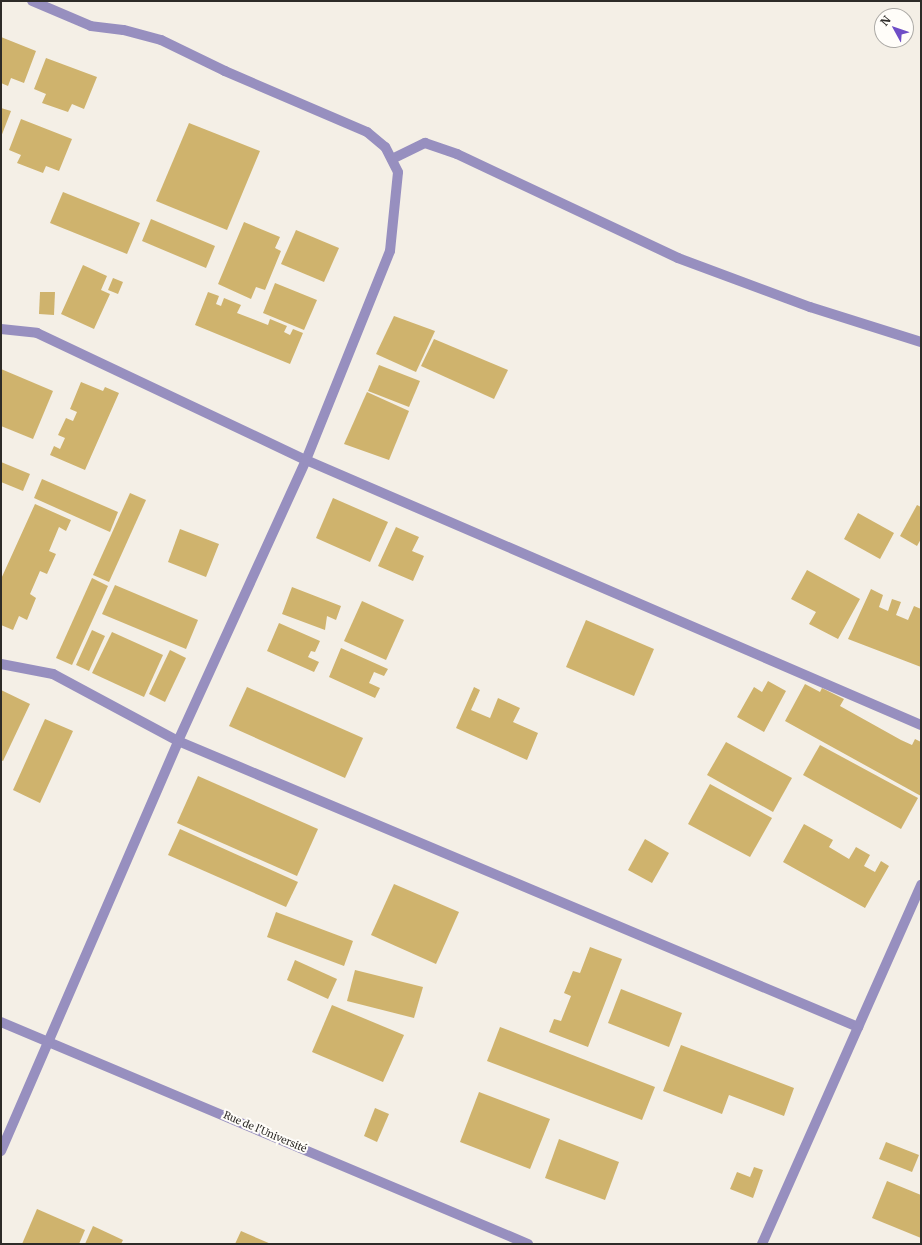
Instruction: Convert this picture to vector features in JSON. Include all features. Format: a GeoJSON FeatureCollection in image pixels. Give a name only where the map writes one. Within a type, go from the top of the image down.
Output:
{"type":"FeatureCollection","features":[{"type":"Feature","properties":{"kind":"street"},"geometry":{"type":"LineString","coordinates":[[1,1151],[178,741],[306,460],[390,251],[398,172],[385,147],[367,132],[225,71],[161,40],[123,30],[91,26],[32,1]]}},
{"type":"Feature","properties":{"kind":"street"},"geometry":{"type":"LineString","coordinates":[[392,158],[425,143],[457,154],[678,258],[810,307],[921,342]]}},
{"type":"Feature","properties":{"kind":"street"},"geometry":{"type":"LineString","coordinates":[[1,329],[37,333],[306,460],[921,725]]}},
{"type":"Feature","properties":{"kind":"street"},"geometry":{"type":"LineString","coordinates":[[1,664],[53,674],[178,741],[858,1027]]}},
{"type":"Feature","properties":{"kind":"street"},"geometry":{"type":"LineString","coordinates":[[762,1244],[921,885]]}},
{"type":"Feature","properties":{"kind":"street","name":"Rue de l'Université"},"geometry":{"type":"LineString","coordinates":[[1,1022],[49,1040],[528,1244]]}},
{"type":"Feature","properties":{"kind":"building"},"geometry":{"type":"Polygon","coordinates":[[[1,37],[36,51],[24,83],[11,78],[8,86],[1,83],[1,37]]]}},
{"type":"Feature","properties":{"kind":"building"},"geometry":{"type":"Polygon","coordinates":[[[46,58],[97,77],[84,109],[72,104],[68,112],[42,103],[46,94],[34,89],[46,58]]]}},
{"type":"Feature","properties":{"kind":"building"},"geometry":{"type":"Polygon","coordinates":[[[1,108],[11,111],[1,137],[1,108]]]}},
{"type":"Feature","properties":{"kind":"building"},"geometry":{"type":"Polygon","coordinates":[[[21,119],[72,139],[59,171],[46,166],[43,173],[17,163],[21,155],[9,150],[21,119]]]}},
{"type":"Feature","properties":{"kind":"building"},"geometry":{"type":"Polygon","coordinates":[[[189,123],[260,151],[227,230],[156,201],[189,123]]]}},
{"type":"Feature","properties":{"kind":"building"},"geometry":{"type":"Polygon","coordinates":[[[63,192],[140,223],[127,254],[50,223],[63,192]]]}},
{"type":"Feature","properties":{"kind":"building"},"geometry":{"type":"Polygon","coordinates":[[[151,219],[215,246],[206,268],[142,241],[151,219]]]}},
{"type":"Feature","properties":{"kind":"building"},"geometry":{"type":"Polygon","coordinates":[[[244,222],[280,237],[275,248],[281,251],[265,290],[256,287],[251,299],[218,284],[244,222]]]}},
{"type":"Feature","properties":{"kind":"building"},"geometry":{"type":"Polygon","coordinates":[[[296,230],[339,248],[324,282],[281,264],[296,230]]]}},
{"type":"Feature","properties":{"kind":"building"},"geometry":{"type":"Polygon","coordinates":[[[83,265],[107,276],[101,290],[110,294],[94,329],[61,314],[83,265]]]}},
{"type":"Feature","properties":{"kind":"building"},"geometry":{"type":"Polygon","coordinates":[[[113,278],[123,282],[118,294],[108,290],[113,278]]]}},
{"type":"Feature","properties":{"kind":"building"},"geometry":{"type":"Polygon","coordinates":[[[275,283],[317,300],[304,330],[263,313],[275,283]]]}},
{"type":"Feature","properties":{"kind":"building"},"geometry":{"type":"Polygon","coordinates":[[[40,292],[55,292],[54,315],[39,314],[40,292]]]}},
{"type":"Feature","properties":{"kind":"building"},"geometry":{"type":"Polygon","coordinates":[[[208,292],[219,296],[216,304],[221,306],[224,298],[241,305],[237,313],[268,325],[270,319],[287,326],[284,332],[290,335],[293,329],[303,333],[290,364],[195,325],[208,292]]]}},
{"type":"Feature","properties":{"kind":"building"},"geometry":{"type":"Polygon","coordinates":[[[394,316],[435,331],[416,372],[376,354],[394,316]]]}},
{"type":"Feature","properties":{"kind":"building"},"geometry":{"type":"Polygon","coordinates":[[[434,339],[508,370],[494,399],[421,366],[434,339]]]}},
{"type":"Feature","properties":{"kind":"building"},"geometry":{"type":"Polygon","coordinates":[[[379,365],[420,381],[409,407],[368,391],[379,365]]]}},
{"type":"Feature","properties":{"kind":"building"},"geometry":{"type":"Polygon","coordinates":[[[1,369],[53,391],[33,439],[1,426],[1,369]]]}},
{"type":"Feature","properties":{"kind":"building"},"geometry":{"type":"Polygon","coordinates":[[[81,382],[103,391],[105,387],[119,393],[85,470],[50,455],[54,446],[60,449],[65,438],[58,435],[66,418],[73,421],[77,412],[70,409],[81,382]]]}},
{"type":"Feature","properties":{"kind":"building"},"geometry":{"type":"Polygon","coordinates":[[[367,392],[409,411],[389,460],[344,444],[367,392]]]}},
{"type":"Feature","properties":{"kind":"building"},"geometry":{"type":"Polygon","coordinates":[[[1,462],[30,474],[23,491],[1,482],[1,462]]]}},
{"type":"Feature","properties":{"kind":"building"},"geometry":{"type":"Polygon","coordinates":[[[42,479],[118,512],[110,532],[34,498],[42,479]]]}},
{"type":"Feature","properties":{"kind":"building"},"geometry":{"type":"Polygon","coordinates":[[[130,493],[146,500],[109,582],[93,575],[130,493]]]}},
{"type":"Feature","properties":{"kind":"building"},"geometry":{"type":"Polygon","coordinates":[[[333,498],[388,522],[370,562],[316,538],[333,498]]]}},
{"type":"Feature","properties":{"kind":"building"},"geometry":{"type":"Polygon","coordinates":[[[35,504],[71,520],[66,531],[59,527],[49,551],[56,554],[47,574],[40,571],[30,594],[36,598],[27,620],[19,616],[13,630],[1,625],[1,579],[35,504]]]}},
{"type":"Feature","properties":{"kind":"building"},"geometry":{"type":"Polygon","coordinates":[[[917,505],[921,507],[921,539],[917,546],[900,536],[917,505]]]}},
{"type":"Feature","properties":{"kind":"building"},"geometry":{"type":"Polygon","coordinates":[[[858,513],[894,533],[880,559],[844,539],[858,513]]]}},
{"type":"Feature","properties":{"kind":"building"},"geometry":{"type":"Polygon","coordinates":[[[396,527],[419,537],[412,551],[424,556],[413,581],[378,566],[396,527]]]}},
{"type":"Feature","properties":{"kind":"building"},"geometry":{"type":"Polygon","coordinates":[[[180,529],[219,544],[206,577],[168,562],[180,529]]]}},
{"type":"Feature","properties":{"kind":"building"},"geometry":{"type":"Polygon","coordinates":[[[807,570],[860,599],[838,639],[809,624],[816,612],[791,599],[807,570]]]}},
{"type":"Feature","properties":{"kind":"building"},"geometry":{"type":"Polygon","coordinates":[[[92,578],[108,586],[72,665],[56,658],[92,578]]]}},
{"type":"Feature","properties":{"kind":"building"},"geometry":{"type":"Polygon","coordinates":[[[115,585],[198,620],[186,649],[102,614],[115,585]]]}},
{"type":"Feature","properties":{"kind":"building"},"geometry":{"type":"Polygon","coordinates":[[[292,587],[341,606],[336,620],[327,616],[325,630],[282,614],[292,587]]]}},
{"type":"Feature","properties":{"kind":"building"},"geometry":{"type":"Polygon","coordinates":[[[871,589],[883,595],[879,607],[888,611],[892,599],[901,602],[896,615],[908,620],[914,606],[921,609],[921,667],[848,639],[871,589]]]}},
{"type":"Feature","properties":{"kind":"building"},"geometry":{"type":"Polygon","coordinates":[[[362,601],[404,620],[386,660],[344,641],[362,601]]]}},
{"type":"Feature","properties":{"kind":"building"},"geometry":{"type":"Polygon","coordinates":[[[586,620],[654,649],[634,696],[566,667],[586,620]]]}},
{"type":"Feature","properties":{"kind":"building"},"geometry":{"type":"Polygon","coordinates":[[[279,623],[320,641],[315,652],[311,651],[308,657],[319,662],[314,672],[267,651],[279,623]]]}},
{"type":"Feature","properties":{"kind":"building"},"geometry":{"type":"Polygon","coordinates":[[[92,630],[105,636],[89,671],[76,665],[92,630]]]}},
{"type":"Feature","properties":{"kind":"building"},"geometry":{"type":"Polygon","coordinates":[[[112,632],[163,655],[144,697],[92,673],[112,632]]]}},
{"type":"Feature","properties":{"kind":"building"},"geometry":{"type":"Polygon","coordinates":[[[341,648],[388,669],[384,676],[374,672],[369,683],[380,688],[375,698],[329,677],[341,648]]]}},
{"type":"Feature","properties":{"kind":"building"},"geometry":{"type":"Polygon","coordinates":[[[170,650],[186,658],[165,702],[149,694],[170,650]]]}},
{"type":"Feature","properties":{"kind":"building"},"geometry":{"type":"Polygon","coordinates":[[[768,681],[786,691],[764,732],[737,717],[754,687],[762,692],[768,681]]]}},
{"type":"Feature","properties":{"kind":"building"},"geometry":{"type":"Polygon","coordinates":[[[805,684],[820,692],[822,688],[844,699],[840,706],[901,740],[912,745],[915,739],[921,742],[921,796],[785,721],[805,684]]]}},
{"type":"Feature","properties":{"kind":"building"},"geometry":{"type":"Polygon","coordinates":[[[247,687],[363,738],[345,778],[229,726],[247,687]]]}},
{"type":"Feature","properties":{"kind":"building"},"geometry":{"type":"Polygon","coordinates":[[[474,687],[480,690],[471,710],[490,718],[498,698],[520,708],[513,722],[538,733],[527,760],[456,728],[474,687]]]}},
{"type":"Feature","properties":{"kind":"building"},"geometry":{"type":"Polygon","coordinates":[[[1,690],[30,704],[3,761],[1,760],[1,690]]]}},
{"type":"Feature","properties":{"kind":"building"},"geometry":{"type":"Polygon","coordinates":[[[45,719],[73,731],[40,803],[13,790],[45,719]]]}},
{"type":"Feature","properties":{"kind":"building"},"geometry":{"type":"Polygon","coordinates":[[[726,742],[792,778],[773,812],[707,775],[726,742]]]}},
{"type":"Feature","properties":{"kind":"building"},"geometry":{"type":"Polygon","coordinates":[[[820,745],[918,798],[901,829],[803,775],[820,745]]]}},
{"type":"Feature","properties":{"kind":"building"},"geometry":{"type":"Polygon","coordinates":[[[198,776],[318,829],[297,876],[177,823],[198,776]]]}},
{"type":"Feature","properties":{"kind":"building"},"geometry":{"type":"Polygon","coordinates":[[[710,784],[772,818],[750,857],[688,824],[710,784]]]}},
{"type":"Feature","properties":{"kind":"building"},"geometry":{"type":"Polygon","coordinates":[[[804,824],[833,840],[829,847],[849,859],[856,847],[870,855],[864,866],[875,872],[881,861],[889,866],[865,908],[783,862],[804,824]]]}},
{"type":"Feature","properties":{"kind":"building"},"geometry":{"type":"Polygon","coordinates":[[[180,829],[298,882],[286,907],[168,855],[180,829]]]}},
{"type":"Feature","properties":{"kind":"building"},"geometry":{"type":"Polygon","coordinates":[[[645,839],[669,853],[652,883],[628,870],[645,839]]]}},
{"type":"Feature","properties":{"kind":"building"},"geometry":{"type":"Polygon","coordinates":[[[394,884],[459,912],[436,964],[371,935],[394,884]]]}},
{"type":"Feature","properties":{"kind":"building"},"geometry":{"type":"Polygon","coordinates":[[[276,912],[353,941],[344,966],[267,937],[276,912]]]}},
{"type":"Feature","properties":{"kind":"building"},"geometry":{"type":"Polygon","coordinates":[[[590,947],[622,959],[588,1047],[549,1032],[554,1019],[561,1021],[571,996],[564,993],[573,971],[580,973],[590,947]]]}},
{"type":"Feature","properties":{"kind":"building"},"geometry":{"type":"Polygon","coordinates":[[[295,960],[337,979],[328,999],[287,980],[295,960]]]}},
{"type":"Feature","properties":{"kind":"building"},"geometry":{"type":"Polygon","coordinates":[[[355,970],[423,987],[414,1018],[347,1001],[355,970]]]}},
{"type":"Feature","properties":{"kind":"building"},"geometry":{"type":"Polygon","coordinates":[[[621,989],[682,1013],[669,1047],[608,1023],[621,989]]]}},
{"type":"Feature","properties":{"kind":"building"},"geometry":{"type":"Polygon","coordinates":[[[332,1005],[404,1035],[383,1082],[312,1052],[332,1005]]]}},
{"type":"Feature","properties":{"kind":"building"},"geometry":{"type":"Polygon","coordinates":[[[500,1027],[655,1087],[642,1120],[487,1061],[500,1027]]]}},
{"type":"Feature","properties":{"kind":"building"},"geometry":{"type":"Polygon","coordinates":[[[681,1045],[794,1088],[784,1116],[729,1095],[722,1114],[663,1091],[681,1045]]]}},
{"type":"Feature","properties":{"kind":"building"},"geometry":{"type":"Polygon","coordinates":[[[479,1092],[550,1119],[530,1169],[460,1142],[479,1092]]]}},
{"type":"Feature","properties":{"kind":"building"},"geometry":{"type":"Polygon","coordinates":[[[375,1108],[389,1114],[377,1142],[364,1136],[375,1108]]]}},
{"type":"Feature","properties":{"kind":"building"},"geometry":{"type":"Polygon","coordinates":[[[559,1139],[619,1162],[605,1200],[545,1178],[559,1139]]]}},
{"type":"Feature","properties":{"kind":"building"},"geometry":{"type":"Polygon","coordinates":[[[886,1142],[919,1155],[912,1172],[879,1159],[886,1142]]]}},
{"type":"Feature","properties":{"kind":"building"},"geometry":{"type":"Polygon","coordinates":[[[754,1167],[763,1170],[753,1198],[730,1189],[737,1172],[750,1177],[754,1167]]]}},
{"type":"Feature","properties":{"kind":"building"},"geometry":{"type":"Polygon","coordinates":[[[887,1181],[921,1195],[921,1238],[872,1218],[887,1181]]]}},
{"type":"Feature","properties":{"kind":"building"},"geometry":{"type":"Polygon","coordinates":[[[37,1209],[85,1230],[79,1244],[22,1244],[37,1209]]]}},
{"type":"Feature","properties":{"kind":"building"},"geometry":{"type":"Polygon","coordinates":[[[93,1226],[123,1240],[121,1244],[85,1244],[93,1226]]]}},
{"type":"Feature","properties":{"kind":"building"},"geometry":{"type":"Polygon","coordinates":[[[241,1231],[271,1244],[235,1244],[241,1231]]]}}]}
